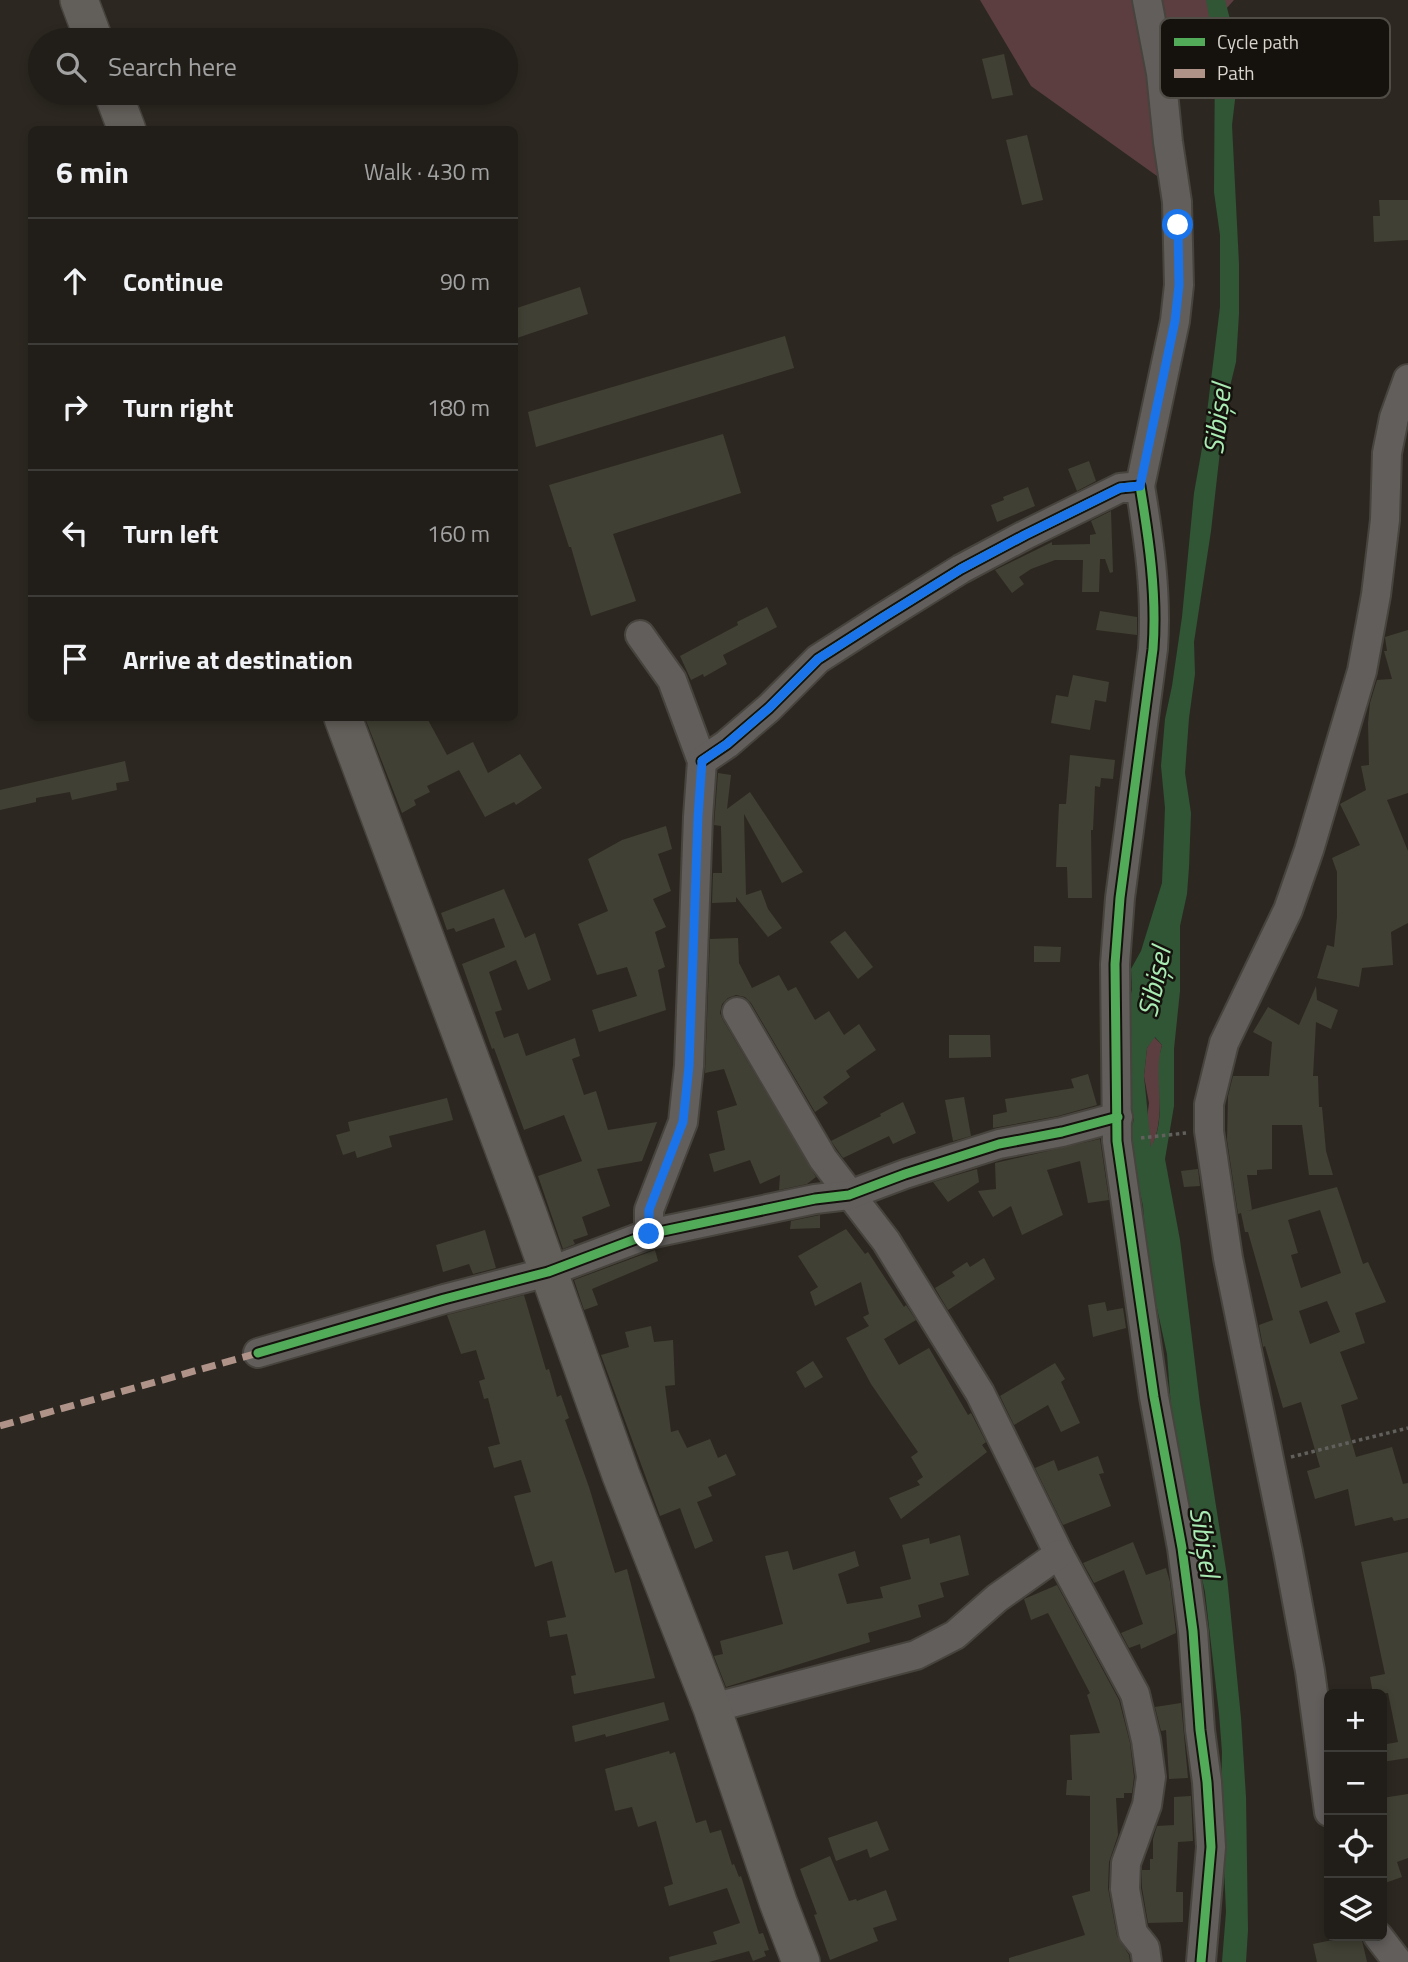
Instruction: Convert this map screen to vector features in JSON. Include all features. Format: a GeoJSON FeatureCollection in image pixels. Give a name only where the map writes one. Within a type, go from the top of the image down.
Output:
{"type":"FeatureCollection","features":[{"type":"Feature","properties":{"kind":"main road"},"geometry":{"type":"LineString","coordinates":[[79,0],[90,28]]}},
{"type":"Feature","properties":{"kind":"main road"},"geometry":{"type":"LineString","coordinates":[[118,105],[125,126]]}},
{"type":"Feature","properties":{"kind":"main road"},"geometry":{"type":"LineString","coordinates":[[344,721],[621,1475],[712,1708],[778,1902],[802,1962]]}},
{"type":"Feature","properties":{"kind":"street"},"geometry":{"type":"LineString","coordinates":[[1147,0],[1160,68]]}},
{"type":"Feature","properties":{"kind":"street"},"geometry":{"type":"LineString","coordinates":[[1164,98],[1177,202],[1179,285],[1173,333],[1140,486],[1148,533],[1155,619],[1120,898],[1115,964],[1117,1141],[1153,1397],[1182,1548],[1193,1632],[1211,1847],[1201,1962]]}},
{"type":"Feature","properties":{"kind":"street"},"geometry":{"type":"LineString","coordinates":[[1324,1775],[1310,1671],[1289,1552],[1227,1258],[1209,1131],[1209,1104],[1224,1042],[1288,910],[1309,850],[1362,671],[1385,520],[1387,453],[1394,418],[1408,379]]}},
{"type":"Feature","properties":{"kind":"street"},"geometry":{"type":"LineString","coordinates":[[702,761],[727,744],[769,708],[818,659],[882,618],[961,569],[1025,535],[1120,488],[1140,486]]}},
{"type":"Feature","properties":{"kind":"street"},"geometry":{"type":"LineString","coordinates":[[640,635],[672,680],[702,761],[689,1066],[683,1122],[649,1210],[649,1234]]}},
{"type":"Feature","properties":{"kind":"street"},"geometry":{"type":"LineString","coordinates":[[737,1013],[823,1159],[886,1241],[980,1393],[1059,1554],[1135,1693],[1146,1740],[1150,1777],[1147,1805],[1126,1863],[1125,1889],[1133,1933],[1145,1948],[1147,1962]]}},
{"type":"Feature","properties":{"kind":"street"},"geometry":{"type":"LineString","coordinates":[[258,1353],[548,1272],[649,1234],[815,1199],[849,1195],[999,1144],[1062,1132],[1118,1117]]}},
{"type":"Feature","properties":{"kind":"street"},"geometry":{"type":"LineString","coordinates":[[712,1708],[916,1655],[955,1635],[997,1598],[1059,1554]]}},
{"type":"Feature","properties":{"kind":"street"},"geometry":{"type":"LineString","coordinates":[[1382,1941],[1398,1962]]}},
{"type":"Feature","properties":{"kind":"path"},"geometry":{"type":"LineString","coordinates":[[1141,1138],[1182,1133]]}},
{"type":"Feature","properties":{"kind":"path"},"geometry":{"type":"LineString","coordinates":[[1269,1462],[1408,1427]]}},
{"type":"Feature","properties":{"kind":"shaded area"},"geometry":{"type":"Polygon","coordinates":[[[980,0],[1234,0],[1218,18],[1160,18],[1160,98],[1173,98],[1171,186],[1031,86],[980,0]]]}},
{"type":"Feature","properties":{"kind":"shaded area"},"geometry":{"type":"Polygon","coordinates":[[[1154,1037],[1162,1045],[1159,1121],[1151,1149],[1147,1119],[1149,1103],[1144,1076],[1147,1048],[1154,1037]]]}},
{"type":"Feature","properties":{"kind":"water"},"geometry":{"type":"Polygon","coordinates":[[[1206,0],[1225,0],[1230,18],[1209,18],[1206,0]]]}},
{"type":"Feature","properties":{"kind":"water","name":"Sibișel"},"geometry":{"type":"Polygon","coordinates":[[[1215,98],[1235,98],[1232,125],[1239,264],[1236,362],[1225,407],[1211,531],[1194,642],[1195,674],[1185,773],[1191,813],[1189,867],[1180,926],[1180,991],[1174,1049],[1174,1106],[1165,1159],[1180,1240],[1200,1404],[1227,1576],[1246,1797],[1246,1962],[1222,1962],[1226,1912],[1219,1713],[1205,1592],[1190,1525],[1171,1407],[1167,1354],[1148,1267],[1143,1206],[1133,1160],[1130,1134],[1134,1119],[1129,1101],[1127,1007],[1132,990],[1131,969],[1141,951],[1162,883],[1165,808],[1161,766],[1165,719],[1182,617],[1194,493],[1204,437],[1220,307],[1220,235],[1214,192],[1215,98]],[[1155,1037],[1147,1048],[1144,1076],[1151,1147],[1159,1122],[1159,1058],[1162,1045],[1155,1037]]]}},
{"type":"Feature","properties":{"kind":"building"},"geometry":{"type":"Polygon","coordinates":[[[1004,54],[1013,95],[992,99],[982,59],[1004,54]]]}},
{"type":"Feature","properties":{"kind":"building"},"geometry":{"type":"Polygon","coordinates":[[[1027,135],[1043,200],[1022,205],[1006,140],[1027,135]]]}},
{"type":"Feature","properties":{"kind":"building"},"geometry":{"type":"Polygon","coordinates":[[[1379,200],[1408,200],[1408,240],[1374,242],[1373,216],[1380,216],[1379,200]]]}},
{"type":"Feature","properties":{"kind":"building"},"geometry":{"type":"Polygon","coordinates":[[[580,287],[588,314],[518,338],[518,308],[580,287]]]}},
{"type":"Feature","properties":{"kind":"building"},"geometry":{"type":"Polygon","coordinates":[[[785,336],[794,368],[536,447],[528,412],[785,336]]]}},
{"type":"Feature","properties":{"kind":"building"},"geometry":{"type":"Polygon","coordinates":[[[723,434],[741,493],[613,534],[636,601],[591,616],[549,485],[723,434]]]}},
{"type":"Feature","properties":{"kind":"building"},"geometry":{"type":"Polygon","coordinates":[[[1089,461],[1096,481],[1077,491],[1068,469],[1089,461]]]}},
{"type":"Feature","properties":{"kind":"building"},"geometry":{"type":"Polygon","coordinates":[[[1028,487],[1035,506],[997,522],[991,505],[1028,487]]]}},
{"type":"Feature","properties":{"kind":"building"},"geometry":{"type":"Polygon","coordinates":[[[1111,511],[1113,572],[1110,573],[1105,559],[1100,559],[1099,592],[1082,592],[1083,560],[1055,560],[1031,569],[1019,577],[1024,584],[1012,593],[995,570],[1052,542],[1052,545],[1090,544],[1090,535],[1096,534],[1091,521],[1111,511]]]}},
{"type":"Feature","properties":{"kind":"building"},"geometry":{"type":"Polygon","coordinates":[[[767,607],[777,627],[723,655],[727,664],[704,677],[703,674],[691,680],[680,656],[767,607]]]}},
{"type":"Feature","properties":{"kind":"building"},"geometry":{"type":"Polygon","coordinates":[[[1100,611],[1137,617],[1137,635],[1096,630],[1100,611]]]}},
{"type":"Feature","properties":{"kind":"building"},"geometry":{"type":"Polygon","coordinates":[[[1408,630],[1408,793],[1387,800],[1408,851],[1408,923],[1391,932],[1393,965],[1362,968],[1359,987],[1317,978],[1327,945],[1334,947],[1337,872],[1332,858],[1360,845],[1340,804],[1366,790],[1361,766],[1369,765],[1370,703],[1377,680],[1392,679],[1384,651],[1387,651],[1385,637],[1408,630]]]}},
{"type":"Feature","properties":{"kind":"building"},"geometry":{"type":"Polygon","coordinates":[[[1073,675],[1109,682],[1106,702],[1095,700],[1090,730],[1051,723],[1056,695],[1068,697],[1073,675]]]}},
{"type":"Feature","properties":{"kind":"building"},"geometry":{"type":"Polygon","coordinates":[[[366,721],[429,721],[447,755],[473,742],[488,773],[520,754],[542,788],[516,805],[514,802],[485,817],[459,770],[427,786],[430,792],[414,800],[416,805],[402,813],[366,721]]]}},
{"type":"Feature","properties":{"kind":"building"},"geometry":{"type":"Polygon","coordinates":[[[1070,755],[1115,760],[1113,779],[1101,778],[1100,787],[1095,786],[1091,830],[1092,898],[1068,898],[1067,867],[1056,867],[1059,804],[1066,804],[1070,755]]]}},
{"type":"Feature","properties":{"kind":"building"},"geometry":{"type":"Polygon","coordinates":[[[125,761],[129,781],[116,783],[117,790],[72,800],[70,792],[36,798],[36,802],[0,810],[0,790],[125,761]]]}},
{"type":"Feature","properties":{"kind":"building"},"geometry":{"type":"Polygon","coordinates":[[[718,773],[731,775],[727,809],[750,792],[803,872],[782,883],[744,814],[746,895],[761,890],[768,909],[782,928],[768,937],[736,897],[736,902],[712,903],[713,873],[722,873],[721,826],[714,825],[718,773]]]}},
{"type":"Feature","properties":{"kind":"building"},"geometry":{"type":"Polygon","coordinates":[[[666,826],[672,849],[658,854],[671,891],[653,899],[666,927],[655,932],[665,967],[658,970],[666,1010],[599,1032],[592,1010],[637,996],[627,967],[597,975],[578,924],[608,911],[588,859],[622,840],[666,826]]]}},
{"type":"Feature","properties":{"kind":"building"},"geometry":{"type":"Polygon","coordinates":[[[504,889],[525,938],[535,933],[551,980],[528,990],[516,960],[489,972],[502,1010],[495,1012],[504,1038],[518,1033],[526,1056],[575,1038],[580,1056],[572,1059],[584,1095],[596,1091],[608,1130],[657,1122],[642,1161],[597,1169],[610,1206],[582,1217],[588,1235],[573,1240],[575,1244],[563,1249],[538,1176],[582,1161],[564,1115],[524,1130],[462,964],[505,947],[494,918],[456,932],[454,928],[447,930],[441,913],[504,889]]]}},
{"type":"Feature","properties":{"kind":"building"},"geometry":{"type":"Polygon","coordinates":[[[845,931],[873,967],[858,979],[830,942],[845,931]]]}},
{"type":"Feature","properties":{"kind":"building"},"geometry":{"type":"Polygon","coordinates":[[[738,938],[739,963],[752,988],[779,975],[788,991],[796,987],[815,1020],[829,1011],[844,1035],[859,1024],[876,1050],[846,1071],[850,1077],[823,1097],[828,1103],[815,1112],[751,1003],[745,997],[736,995],[722,1004],[720,1013],[723,1020],[816,1177],[807,1184],[779,1190],[780,1175],[760,1184],[750,1160],[714,1172],[709,1154],[725,1150],[717,1111],[737,1105],[724,1069],[705,1073],[710,939],[738,938]]]}},
{"type":"Feature","properties":{"kind":"building"},"geometry":{"type":"Polygon","coordinates":[[[1034,946],[1061,947],[1060,962],[1034,962],[1034,946]]]}},
{"type":"Feature","properties":{"kind":"building"},"geometry":{"type":"Polygon","coordinates":[[[1316,986],[1317,1000],[1338,1010],[1331,1029],[1316,1022],[1313,1076],[1318,1076],[1319,1107],[1322,1107],[1326,1151],[1333,1175],[1309,1175],[1302,1125],[1272,1125],[1272,1169],[1257,1170],[1257,1175],[1247,1175],[1252,1210],[1337,1187],[1363,1264],[1368,1262],[1386,1302],[1355,1313],[1365,1343],[1340,1352],[1358,1399],[1341,1405],[1356,1457],[1392,1447],[1403,1484],[1408,1483],[1408,1518],[1394,1521],[1392,1517],[1355,1526],[1348,1489],[1315,1499],[1307,1471],[1320,1467],[1301,1402],[1283,1408],[1265,1346],[1263,1347],[1259,1325],[1273,1320],[1248,1232],[1245,1232],[1241,1213],[1238,1214],[1227,1140],[1228,1096],[1233,1076],[1269,1076],[1272,1042],[1253,1032],[1268,1007],[1299,1025],[1316,986]],[[1320,1210],[1288,1220],[1298,1253],[1291,1255],[1301,1288],[1341,1273],[1320,1210]],[[1327,1301],[1299,1311],[1310,1344],[1340,1332],[1327,1301]]]}},
{"type":"Feature","properties":{"kind":"building"},"geometry":{"type":"Polygon","coordinates":[[[949,1035],[990,1035],[991,1057],[949,1058],[949,1035]]]}},
{"type":"Feature","properties":{"kind":"building"},"geometry":{"type":"Polygon","coordinates":[[[1088,1074],[1097,1105],[1058,1116],[993,1128],[993,1115],[1007,1112],[1005,1099],[1074,1088],[1071,1079],[1088,1074]]]}},
{"type":"Feature","properties":{"kind":"building"},"geometry":{"type":"Polygon","coordinates":[[[964,1097],[971,1136],[953,1141],[945,1100],[964,1097]]]}},
{"type":"Feature","properties":{"kind":"building"},"geometry":{"type":"Polygon","coordinates":[[[447,1098],[453,1120],[389,1136],[392,1147],[357,1158],[355,1151],[343,1155],[336,1135],[350,1131],[348,1122],[447,1098]]]}},
{"type":"Feature","properties":{"kind":"building"},"geometry":{"type":"Polygon","coordinates":[[[903,1102],[916,1133],[893,1144],[889,1136],[843,1158],[831,1141],[903,1102]]]}},
{"type":"Feature","properties":{"kind":"building"},"geometry":{"type":"Polygon","coordinates":[[[1100,1139],[1109,1200],[1088,1203],[1080,1161],[1047,1170],[1063,1215],[1022,1235],[1011,1206],[993,1217],[978,1191],[996,1189],[995,1163],[1100,1139]]]}},
{"type":"Feature","properties":{"kind":"building"},"geometry":{"type":"Polygon","coordinates":[[[977,1169],[979,1182],[948,1202],[933,1182],[977,1169]]]}},
{"type":"Feature","properties":{"kind":"building"},"geometry":{"type":"Polygon","coordinates":[[[1198,1169],[1200,1186],[1184,1187],[1181,1171],[1198,1169]]]}},
{"type":"Feature","properties":{"kind":"building"},"geometry":{"type":"Polygon","coordinates":[[[820,1215],[820,1228],[790,1229],[791,1221],[820,1215]]]}},
{"type":"Feature","properties":{"kind":"building"},"geometry":{"type":"Polygon","coordinates":[[[846,1229],[865,1254],[868,1252],[904,1307],[906,1305],[916,1320],[884,1339],[899,1365],[929,1348],[968,1415],[971,1413],[986,1442],[982,1445],[987,1452],[901,1519],[889,1498],[920,1485],[917,1481],[923,1477],[911,1457],[918,1452],[871,1384],[846,1338],[869,1326],[863,1317],[869,1314],[861,1282],[815,1306],[810,1292],[818,1287],[798,1256],[846,1229]]]}},
{"type":"Feature","properties":{"kind":"building"},"geometry":{"type":"Polygon","coordinates":[[[485,1230],[496,1268],[473,1274],[469,1264],[443,1272],[436,1245],[485,1230]]]}},
{"type":"Feature","properties":{"kind":"building"},"geometry":{"type":"Polygon","coordinates":[[[655,1250],[658,1261],[592,1289],[598,1305],[584,1310],[574,1280],[655,1250]]]}},
{"type":"Feature","properties":{"kind":"building"},"geometry":{"type":"Polygon","coordinates":[[[984,1258],[995,1279],[948,1310],[935,1288],[955,1276],[952,1272],[967,1262],[970,1267],[984,1258]]]}},
{"type":"Feature","properties":{"kind":"building"},"geometry":{"type":"Polygon","coordinates":[[[524,1295],[546,1370],[549,1369],[557,1397],[561,1395],[569,1418],[565,1420],[615,1573],[627,1569],[655,1678],[574,1694],[571,1676],[576,1675],[567,1634],[550,1637],[547,1621],[566,1617],[552,1561],[535,1567],[514,1496],[531,1492],[521,1460],[494,1468],[488,1447],[500,1444],[488,1398],[484,1399],[479,1381],[485,1379],[476,1350],[461,1354],[447,1315],[524,1295]]]}},
{"type":"Feature","properties":{"kind":"building"},"geometry":{"type":"Polygon","coordinates":[[[1105,1302],[1107,1311],[1123,1308],[1126,1328],[1093,1337],[1088,1305],[1105,1302]]]}},
{"type":"Feature","properties":{"kind":"building"},"geometry":{"type":"Polygon","coordinates":[[[651,1326],[654,1342],[673,1340],[675,1385],[665,1386],[671,1432],[678,1430],[687,1448],[710,1439],[718,1458],[726,1454],[736,1475],[708,1487],[712,1496],[697,1502],[713,1541],[695,1549],[680,1508],[660,1516],[601,1355],[629,1347],[625,1332],[651,1326]]]}},
{"type":"Feature","properties":{"kind":"building"},"geometry":{"type":"Polygon","coordinates":[[[813,1361],[823,1377],[805,1388],[796,1372],[813,1361]]]}},
{"type":"Feature","properties":{"kind":"building"},"geometry":{"type":"Polygon","coordinates":[[[1055,1363],[1065,1379],[1061,1382],[1080,1423],[1061,1432],[1048,1405],[1014,1425],[1000,1396],[1055,1363]]]}},
{"type":"Feature","properties":{"kind":"building"},"geometry":{"type":"Polygon","coordinates":[[[1098,1456],[1104,1473],[1099,1474],[1111,1506],[1063,1525],[1035,1468],[1054,1460],[1058,1471],[1098,1456]]]}},
{"type":"Feature","properties":{"kind":"building"},"geometry":{"type":"Polygon","coordinates":[[[960,1535],[969,1575],[940,1583],[944,1597],[918,1605],[921,1617],[868,1633],[870,1642],[726,1687],[714,1656],[723,1654],[720,1641],[783,1624],[765,1556],[788,1551],[793,1570],[855,1551],[859,1566],[838,1574],[847,1604],[883,1598],[880,1587],[911,1579],[902,1545],[929,1538],[930,1544],[960,1535]]]}},
{"type":"Feature","properties":{"kind":"building"},"geometry":{"type":"Polygon","coordinates":[[[1133,1542],[1146,1575],[1166,1568],[1176,1633],[1141,1649],[1140,1644],[1129,1648],[1121,1633],[1143,1624],[1124,1570],[1094,1583],[1083,1563],[1133,1542]]]}},
{"type":"Feature","properties":{"kind":"building"},"geometry":{"type":"Polygon","coordinates":[[[1408,1552],[1408,1758],[1387,1761],[1387,1744],[1398,1742],[1387,1689],[1372,1689],[1370,1677],[1385,1674],[1361,1562],[1408,1552]]]}},
{"type":"Feature","properties":{"kind":"building"},"geometry":{"type":"Polygon","coordinates":[[[1057,1585],[1119,1700],[1130,1743],[1134,1777],[1132,1793],[1124,1793],[1124,1798],[1116,1798],[1118,1835],[1109,1862],[1108,1888],[1117,1936],[1129,1955],[1130,1962],[1009,1962],[1009,1958],[1085,1935],[1072,1896],[1090,1891],[1090,1796],[1066,1795],[1067,1780],[1072,1780],[1070,1735],[1100,1733],[1087,1695],[1090,1693],[1048,1613],[1031,1620],[1024,1599],[1057,1585]]]}},
{"type":"Feature","properties":{"kind":"building"},"geometry":{"type":"Polygon","coordinates":[[[664,1702],[669,1720],[606,1737],[605,1734],[575,1742],[572,1726],[664,1702]]]}},
{"type":"Feature","properties":{"kind":"building"},"geometry":{"type":"Polygon","coordinates":[[[1181,1703],[1188,1778],[1169,1779],[1166,1730],[1161,1731],[1155,1707],[1181,1703]]]}},
{"type":"Feature","properties":{"kind":"building"},"geometry":{"type":"Polygon","coordinates":[[[669,1751],[670,1754],[675,1752],[696,1823],[706,1820],[710,1833],[721,1830],[732,1865],[734,1864],[739,1877],[741,1876],[759,1934],[763,1933],[769,1950],[764,1951],[766,1956],[753,1961],[749,1951],[709,1962],[670,1962],[669,1957],[717,1944],[713,1932],[740,1923],[727,1888],[669,1906],[664,1887],[673,1884],[656,1821],[638,1827],[632,1807],[615,1811],[605,1769],[669,1751]]]}},
{"type":"Feature","properties":{"kind":"building"},"geometry":{"type":"Polygon","coordinates":[[[1408,1794],[1408,1858],[1397,1862],[1402,1877],[1387,1882],[1387,1815],[1387,1797],[1408,1794]]]}},
{"type":"Feature","properties":{"kind":"building"},"geometry":{"type":"Polygon","coordinates":[[[1191,1796],[1193,1841],[1178,1842],[1176,1892],[1183,1892],[1183,1922],[1148,1923],[1142,1870],[1150,1870],[1157,1826],[1174,1825],[1174,1797],[1191,1796]]]}},
{"type":"Feature","properties":{"kind":"building"},"geometry":{"type":"Polygon","coordinates":[[[877,1821],[889,1850],[870,1858],[867,1849],[836,1861],[828,1838],[877,1821]]]}},
{"type":"Feature","properties":{"kind":"building"},"geometry":{"type":"Polygon","coordinates":[[[830,1856],[849,1901],[857,1901],[886,1890],[897,1920],[873,1928],[878,1941],[830,1960],[800,1869],[830,1856]]]}},
{"type":"Feature","properties":{"kind":"building"},"geometry":{"type":"Polygon","coordinates":[[[1328,1941],[1362,1941],[1367,1962],[1317,1962],[1313,1944],[1328,1941]]]}},
{"type":"Feature","properties":{"kind":"marked path"},"geometry":{"type":"LineString","coordinates":[[0,1426],[258,1353]]}},
{"type":"Feature","properties":{"kind":"cycle path"},"geometry":{"type":"LineString","coordinates":[[702,761],[727,744],[769,708],[818,659],[882,618],[961,569],[1025,535],[1120,488],[1140,486],[1151,567],[1154,628],[1120,898],[1115,964],[1117,1141],[1154,1397],[1182,1548],[1193,1631],[1211,1847],[1201,1962]]}},
{"type":"Feature","properties":{"kind":"cycle path"},"geometry":{"type":"LineString","coordinates":[[258,1353],[548,1272],[649,1234],[815,1199],[849,1195],[999,1144],[1062,1132],[1118,1117]]}},
{"type":"Feature","properties":{"kind":"route"},"geometry":{"type":"LineString","coordinates":[[649,1234],[649,1210],[683,1122],[689,1066],[702,761],[727,744],[769,708],[818,659],[882,618],[961,569],[1025,535],[1120,488],[1140,486],[1175,321],[1179,285],[1178,225]]}}]}
